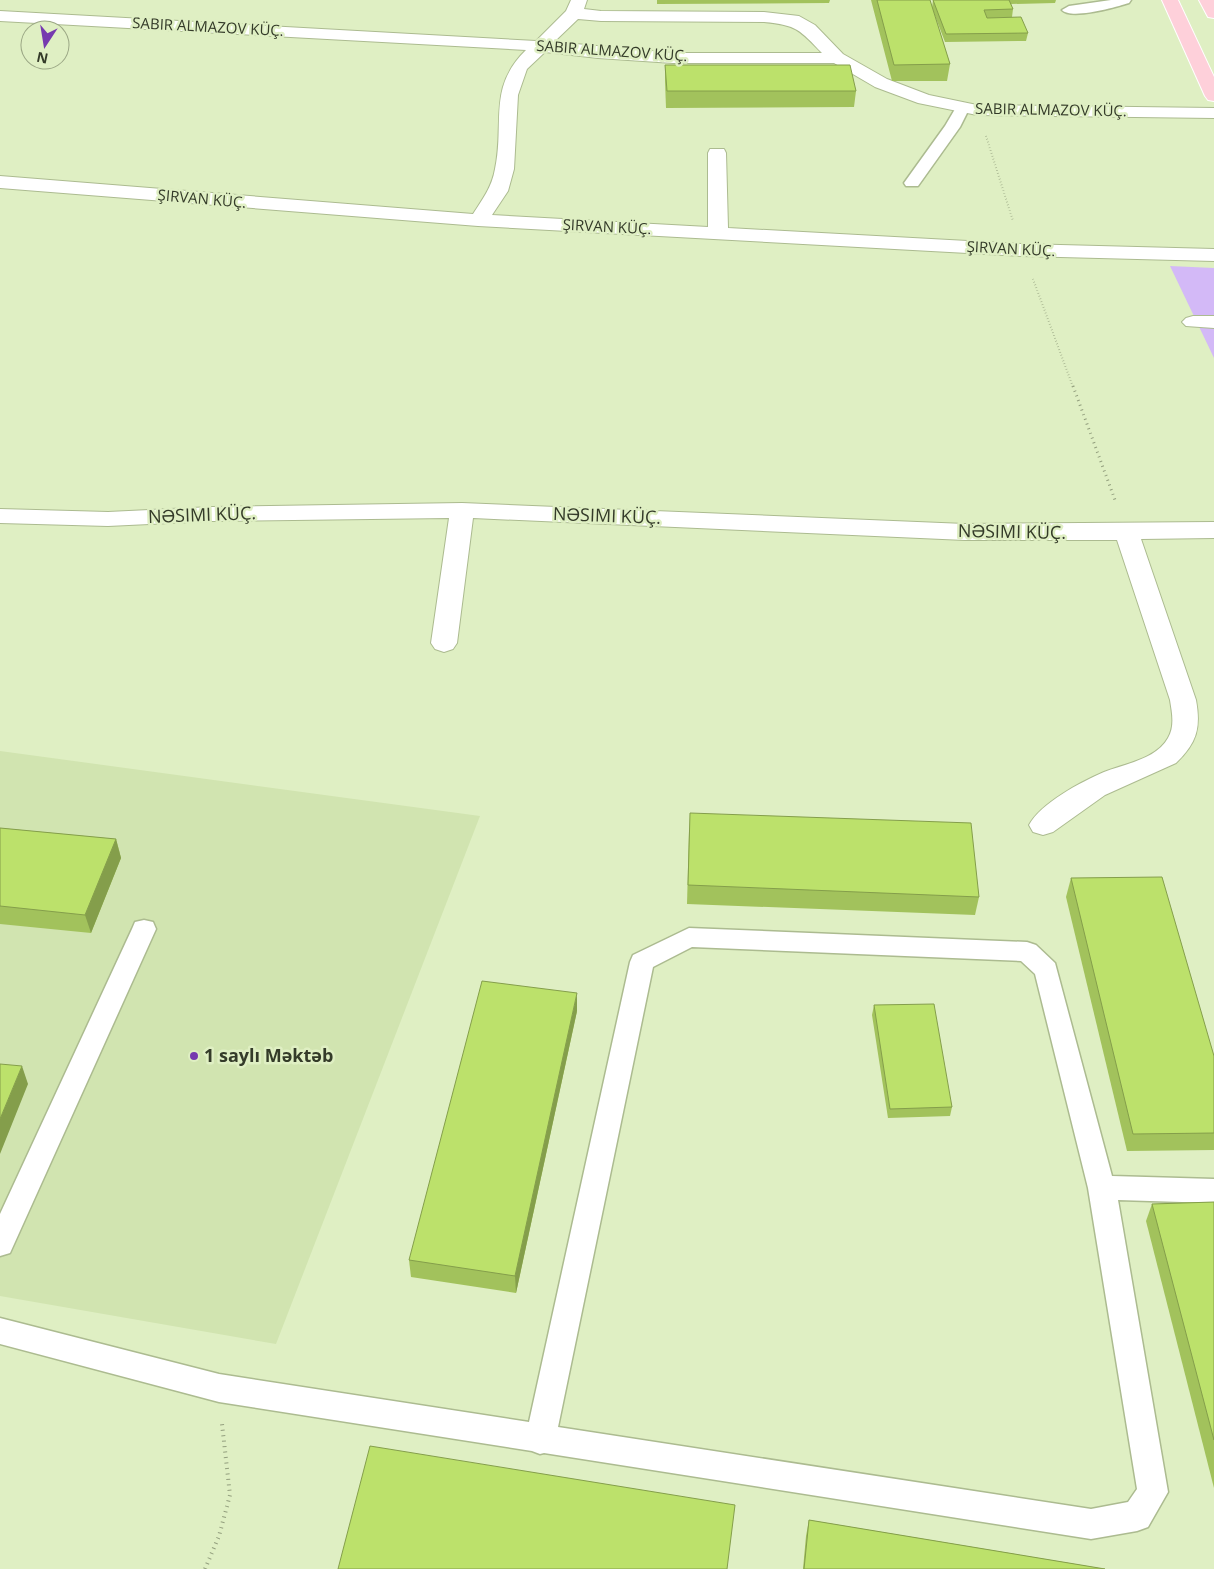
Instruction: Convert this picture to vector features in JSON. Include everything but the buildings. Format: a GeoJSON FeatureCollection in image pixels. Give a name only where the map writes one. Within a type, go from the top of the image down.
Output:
{"type":"FeatureCollection","features":[{"type":"Feature","properties":{"kind":"main road"},"geometry":{"type":"LineString","coordinates":[[1170,0],[1214,96]]}},
{"type":"Feature","properties":{"kind":"main road"},"geometry":{"type":"LineString","coordinates":[[1207,0],[1214,14]]}},
{"type":"Feature","properties":{"kind":"street"},"geometry":{"type":"LineString","coordinates":[[478,220],[498,191],[505,169],[509,95],[519,67],[577,6],[610,16],[764,17],[792,20],[809,29],[837,58]]}},
{"type":"Feature","properties":{"kind":"street","name":"SABIR ALMAZOV KÜÇ."},"geometry":{"type":"LineString","coordinates":[[0,16],[540,46],[598,53],[673,58],[837,58],[881,83],[924,99],[970,108],[1214,113]]}},
{"type":"Feature","properties":{"kind":"street"},"geometry":{"type":"LineString","coordinates":[[717,153],[718,233]]}},
{"type":"Feature","properties":{"kind":"street","name":"ŞIRVAN KÜÇ."},"geometry":{"type":"LineString","coordinates":[[0,182],[225,202],[478,220],[1022,250],[1214,255]]}},
{"type":"Feature","properties":{"kind":"street"},"geometry":{"type":"LineString","coordinates":[[1193,322],[1214,322]]}},
{"type":"Feature","properties":{"kind":"street"},"geometry":{"type":"LineString","coordinates":[[444,643],[462,510]]}},
{"type":"Feature","properties":{"kind":"street","name":"NƏSIMI KÜÇ."},"geometry":{"type":"LineString","coordinates":[[0,516],[108,519],[212,514],[462,510],[946,531],[1126,532],[1214,530]]}},
{"type":"Feature","properties":{"kind":"street"},"geometry":{"type":"LineString","coordinates":[[1043,824],[1081,795],[1169,758],[1182,740],[1186,722],[1183,700],[1126,532]]}},
{"type":"Feature","properties":{"kind":"lane"},"geometry":{"type":"LineString","coordinates":[[1069,10],[1107,6],[1124,0]]}},
{"type":"Feature","properties":{"kind":"lane"},"geometry":{"type":"LineString","coordinates":[[912,183],[952,127],[970,108]]}},
{"type":"Feature","properties":{"kind":"lane"},"geometry":{"type":"LineString","coordinates":[[0,1244],[144,929]]}},
{"type":"Feature","properties":{"kind":"lane"},"geometry":{"type":"LineString","coordinates":[[0,1331],[219,1388],[540,1440],[1091,1524],[1137,1516],[1153,1492],[1102,1188],[1046,970],[1027,952],[689,937],[642,962],[540,1440]]}},
{"type":"Feature","properties":{"kind":"lane"},"geometry":{"type":"LineString","coordinates":[[1102,1188],[1165,1188],[1214,1191]]}},
{"type":"Feature","properties":{"kind":"path"},"geometry":{"type":"LineString","coordinates":[[970,108],[1126,532]]}},
{"type":"Feature","properties":{"kind":"path"},"geometry":{"type":"LineString","coordinates":[[205,1569],[219,1536],[230,1495],[219,1388]]}},
{"type":"Feature","properties":{"kind":"shaded area"},"geometry":{"type":"Polygon","coordinates":[[[1170,266],[1214,268],[1214,358],[1170,266]]]}},
{"type":"Feature","properties":{"kind":"shaded area","name":"1 saylı Məktəb"},"geometry":{"type":"Polygon","coordinates":[[[0,751],[480,816],[276,1344],[0,1296],[0,751]]]}},
{"type":"Feature","properties":{"kind":"place","name":"1 saylı Məktəb"},"geometry":{"type":"Point","coordinates":[194,1056]}}]}
